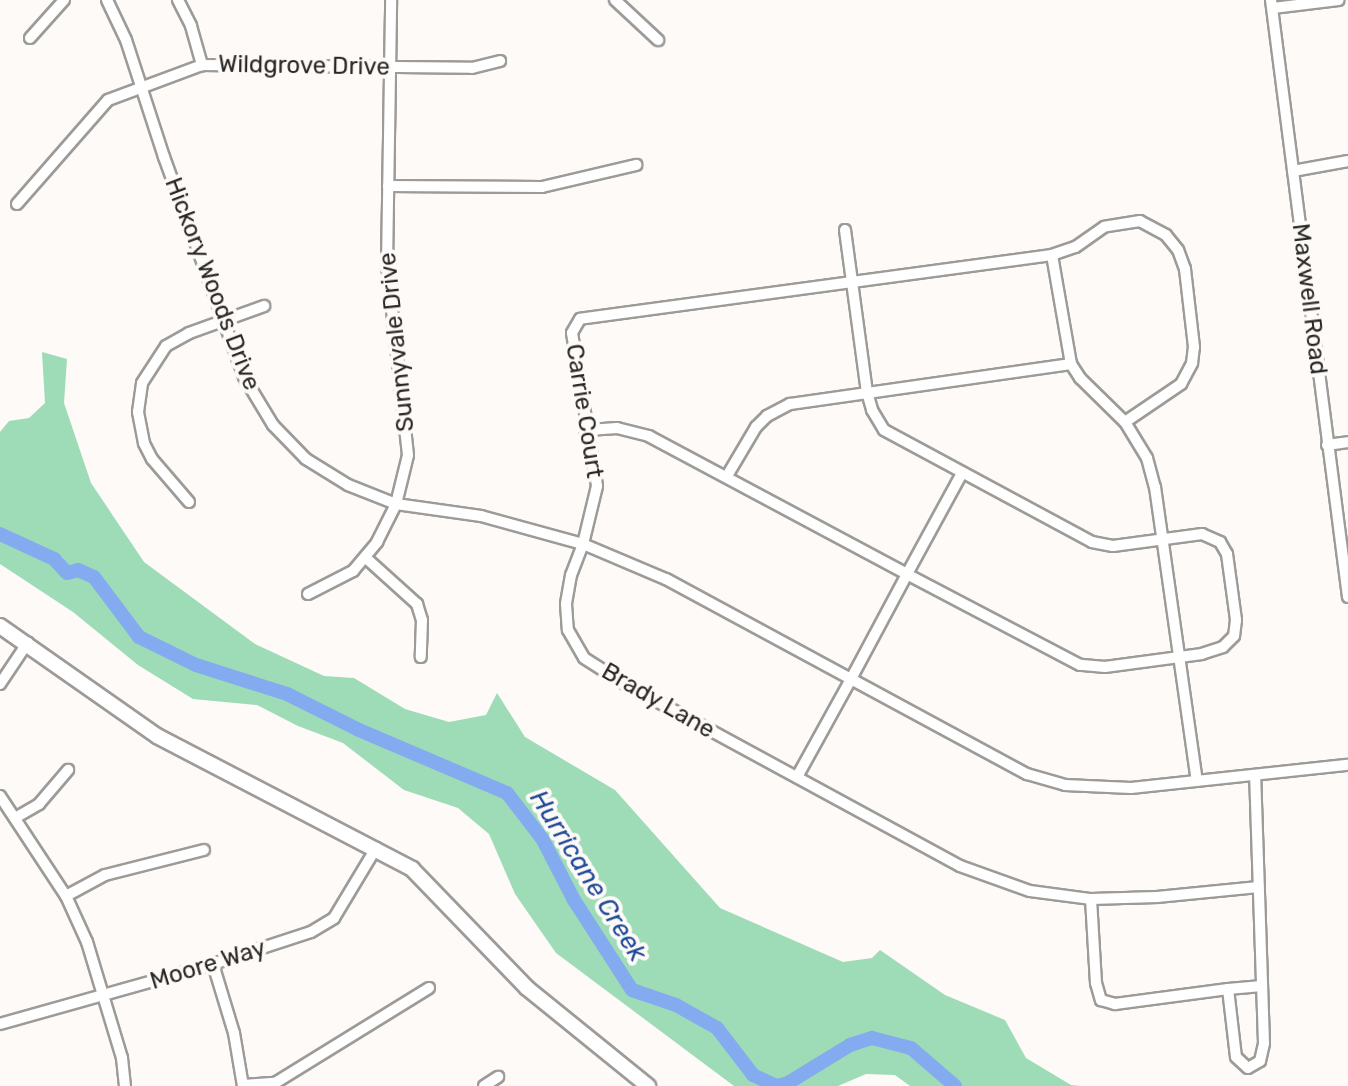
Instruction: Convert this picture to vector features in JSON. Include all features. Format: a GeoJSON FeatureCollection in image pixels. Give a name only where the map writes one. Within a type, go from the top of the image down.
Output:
{"type":"FeatureCollection","features":[{"type":"Feature","properties":{"kind":"main road"},"geometry":{"type":"LineString","coordinates":[[0,626],[28,642],[181,750],[412,869],[527,988],[648,1086]]}},
{"type":"Feature","properties":{"kind":"street"},"geometry":{"type":"LineString","coordinates":[[30,38],[64,0]]}},
{"type":"Feature","properties":{"kind":"street","name":"Hickory Woods Drive"},"geometry":{"type":"LineString","coordinates":[[107,0],[141,86],[222,322],[256,402],[287,442],[326,473],[396,504],[481,516],[583,544],[666,579],[1027,774],[1065,785],[1131,788],[1348,765]]}},
{"type":"Feature","properties":{"kind":"street"},"geometry":{"type":"LineString","coordinates":[[178,0],[191,26],[202,65]]}},
{"type":"Feature","properties":{"kind":"street","name":"Sunnyvale Drive"},"geometry":{"type":"LineString","coordinates":[[308,594],[338,581],[366,558],[396,504],[405,475],[408,431],[388,300],[391,0]]}},
{"type":"Feature","properties":{"kind":"street"},"geometry":{"type":"LineString","coordinates":[[615,0],[658,40]]}},
{"type":"Feature","properties":{"kind":"street"},"geometry":{"type":"LineString","coordinates":[[1272,4],[1339,0]]}},
{"type":"Feature","properties":{"kind":"street","name":"Maxwell Road"},"geometry":{"type":"LineString","coordinates":[[1272,4],[1348,597]]}},
{"type":"Feature","properties":{"kind":"street","name":"Wildgrove Drive"},"geometry":{"type":"LineString","coordinates":[[17,204],[95,111],[108,100],[202,65],[472,68],[500,61]]}},
{"type":"Feature","properties":{"kind":"street"},"geometry":{"type":"LineString","coordinates":[[1293,171],[1348,161]]}},
{"type":"Feature","properties":{"kind":"street"},"geometry":{"type":"LineString","coordinates":[[388,186],[542,187],[636,165]]}},
{"type":"Feature","properties":{"kind":"street"},"geometry":{"type":"LineString","coordinates":[[851,281],[1052,255],[1075,247],[1104,227],[1124,221],[1140,221],[1151,226],[1166,235],[1178,250],[1189,300],[1194,347],[1192,363],[1181,384],[1125,422]]}},
{"type":"Feature","properties":{"kind":"street"},"geometry":{"type":"LineString","coordinates":[[585,430],[617,428],[649,436],[1080,665],[1105,667],[1179,657],[1223,647],[1234,636],[1236,620],[1227,554],[1220,542],[1211,536],[1113,546],[1092,542],[884,430],[872,410],[867,392],[845,230]]}},
{"type":"Feature","properties":{"kind":"street"},"geometry":{"type":"LineString","coordinates":[[1052,255],[1071,364],[1080,378],[1125,422],[1147,458],[1155,487],[1197,781]]}},
{"type":"Feature","properties":{"kind":"street","name":"Carrie Court"},"geometry":{"type":"LineString","coordinates":[[583,544],[597,486],[585,430],[572,333],[574,324],[593,315],[851,281]]}},
{"type":"Feature","properties":{"kind":"street"},"geometry":{"type":"LineString","coordinates":[[189,502],[152,459],[144,443],[139,426],[139,396],[148,369],[166,346],[264,306]]}},
{"type":"Feature","properties":{"kind":"street"},"geometry":{"type":"LineString","coordinates":[[727,476],[748,438],[767,416],[790,404],[1071,364]]}},
{"type":"Feature","properties":{"kind":"street"},"geometry":{"type":"LineString","coordinates":[[1327,445],[1348,442]]}},
{"type":"Feature","properties":{"kind":"street"},"geometry":{"type":"LineString","coordinates":[[797,777],[962,473]]}},
{"type":"Feature","properties":{"kind":"street","name":"Brady Lane"},"geometry":{"type":"LineString","coordinates":[[583,544],[571,575],[566,604],[568,630],[584,658],[625,684],[960,866],[1030,891],[1091,899],[1157,897],[1259,887]]}},
{"type":"Feature","properties":{"kind":"street"},"geometry":{"type":"LineString","coordinates":[[366,558],[417,604],[422,620],[421,657]]}},
{"type":"Feature","properties":{"kind":"street"},"geometry":{"type":"LineString","coordinates":[[0,684],[28,642]]}},
{"type":"Feature","properties":{"kind":"street"},"geometry":{"type":"LineString","coordinates":[[15,818],[47,796],[68,770]]}},
{"type":"Feature","properties":{"kind":"street"},"geometry":{"type":"LineString","coordinates":[[1228,989],[1236,1057],[1240,1065],[1248,1068],[1255,1066],[1263,1054],[1255,775]]}},
{"type":"Feature","properties":{"kind":"street"},"geometry":{"type":"LineString","coordinates":[[0,796],[66,896],[87,942],[122,1058],[125,1086]]}},
{"type":"Feature","properties":{"kind":"street","name":"Moore Way"},"geometry":{"type":"LineString","coordinates":[[0,1024],[213,964],[311,932],[334,918],[376,848]]}},
{"type":"Feature","properties":{"kind":"street"},"geometry":{"type":"LineString","coordinates":[[66,896],[105,875],[204,850]]}},
{"type":"Feature","properties":{"kind":"street"},"geometry":{"type":"LineString","coordinates":[[1091,899],[1096,983],[1101,1000],[1106,1004],[1262,986]]}},
{"type":"Feature","properties":{"kind":"street"},"geometry":{"type":"LineString","coordinates":[[213,964],[234,1033],[243,1086],[275,1083],[429,988]]}},
{"type":"Feature","properties":{"kind":"street"},"geometry":{"type":"LineString","coordinates":[[484,1086],[498,1077]]}},
{"type":"Feature","properties":{"kind":"green space"},"geometry":{"type":"Polygon","coordinates":[[[42,352],[67,359],[64,403],[91,483],[144,562],[255,644],[324,676],[354,678],[405,709],[449,722],[486,715],[497,693],[525,737],[615,790],[720,908],[843,962],[872,958],[880,950],[945,995],[1005,1020],[1026,1058],[1071,1085],[1081,1086],[910,1086],[895,1075],[866,1074],[838,1086],[734,1086],[556,953],[515,894],[489,834],[458,808],[404,790],[343,743],[298,726],[257,705],[193,699],[138,665],[73,612],[0,564],[0,432],[9,421],[29,418],[45,403],[42,352]]]}},
{"type":"Feature","properties":{"kind":"waterway","name":"Hurricane Creek"},"geometry":{"type":"LineString","coordinates":[[0,534],[54,559],[67,573],[78,570],[94,577],[139,637],[196,665],[287,694],[359,730],[507,793],[543,840],[574,900],[632,990],[676,1005],[717,1028],[753,1075],[777,1086],[788,1083],[850,1045],[872,1038],[911,1048],[955,1086]]}}]}
